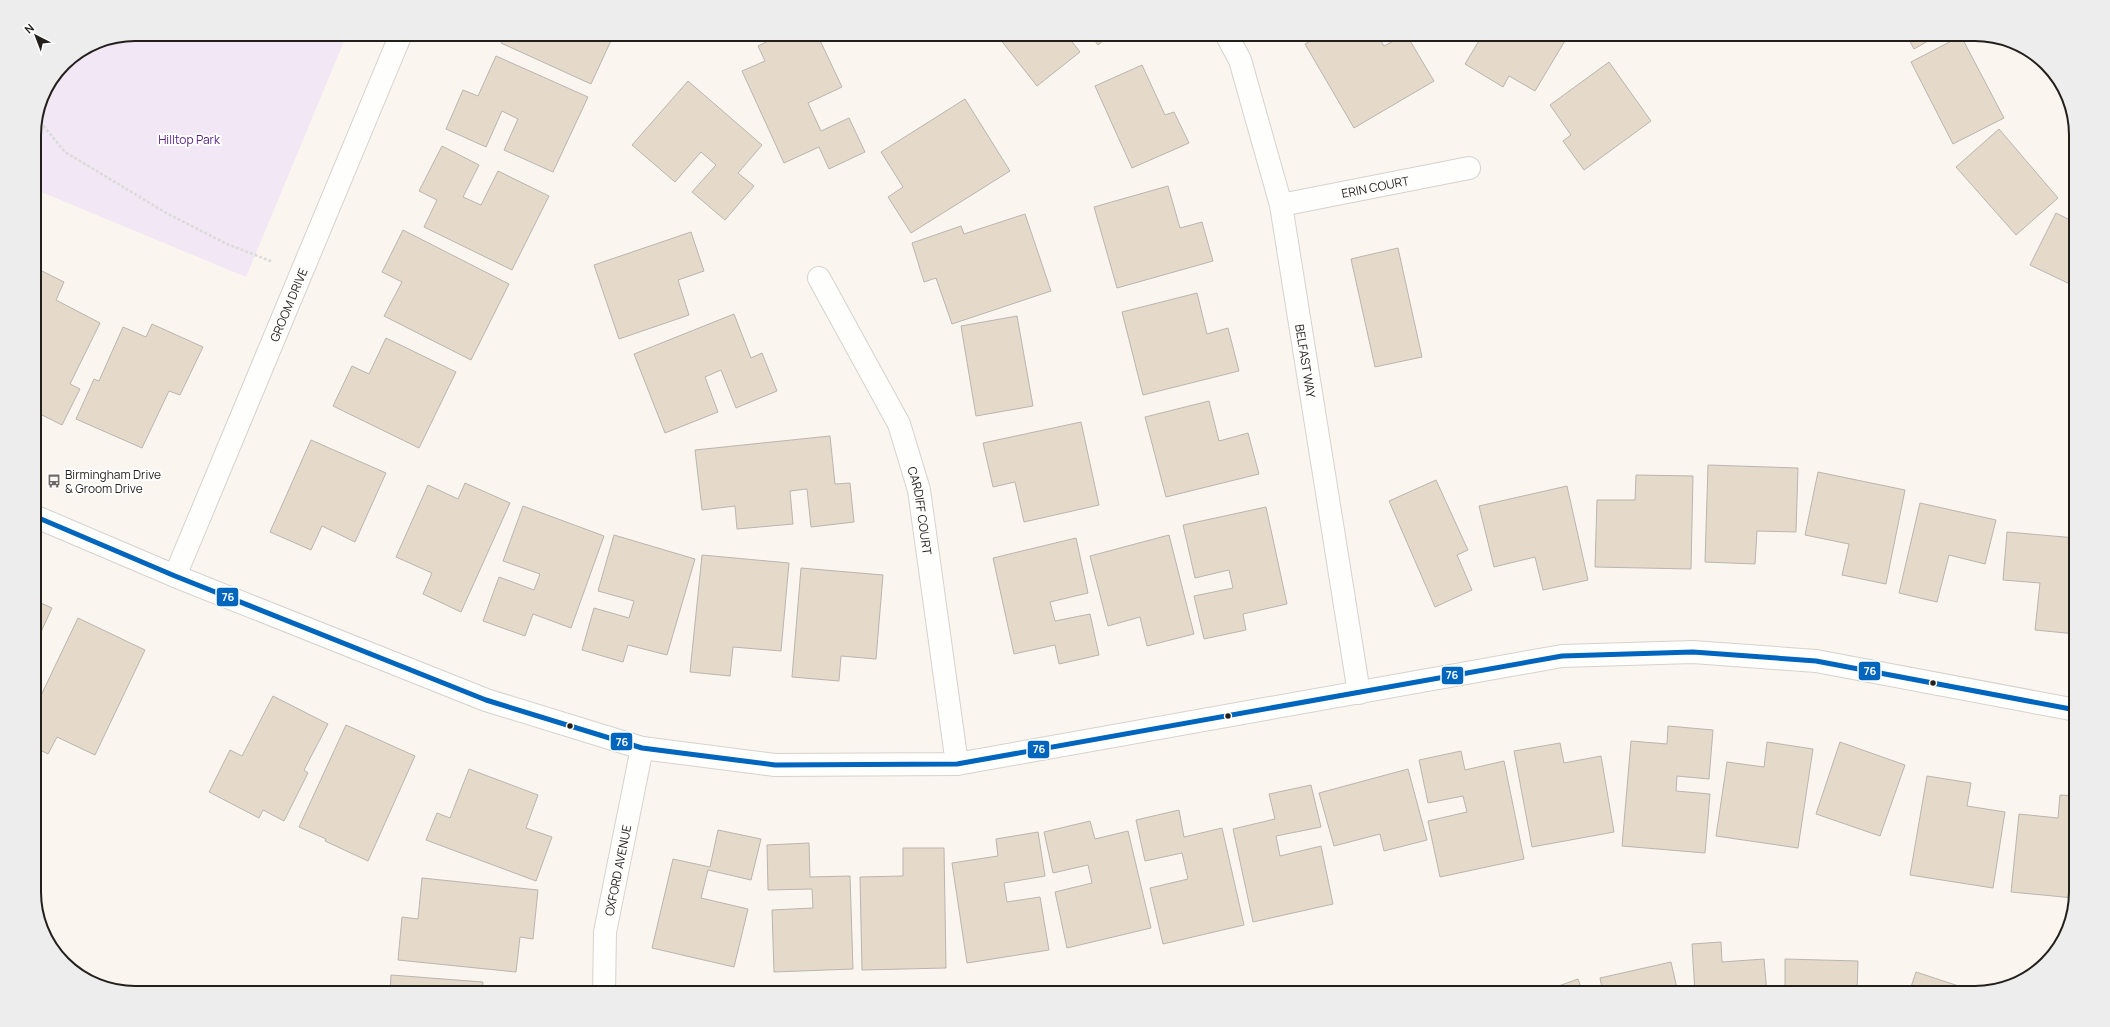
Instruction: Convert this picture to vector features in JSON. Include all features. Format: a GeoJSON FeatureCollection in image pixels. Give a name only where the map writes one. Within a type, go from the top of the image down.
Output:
{"type":"FeatureCollection","features":[{"type":"Feature","properties":{"kind":"street","name":"GROOM DRIVE"},"geometry":{"type":"LineString","coordinates":[[174,576],[398,41]]}},
{"type":"Feature","properties":{"kind":"street","name":"BELFAST WAY"},"geometry":{"type":"LineString","coordinates":[[1230,41],[1240,60],[1281,205],[1359,693]]}},
{"type":"Feature","properties":{"kind":"street","name":"ERIN COURT"},"geometry":{"type":"LineString","coordinates":[[1281,205],[1469,168]]}},
{"type":"Feature","properties":{"kind":"street","name":"CARDIFF COURT"},"geometry":{"type":"LineString","coordinates":[[819,278],[899,424],[918,490],[957,764]]}},
{"type":"Feature","properties":{"kind":"street"},"geometry":{"type":"LineString","coordinates":[[41,519],[174,576],[486,700],[642,748],[775,765],[957,764],[1562,656],[1693,652],[1816,661],[2069,709]]}},
{"type":"Feature","properties":{"kind":"street","name":"OXFORD AVENUE"},"geometry":{"type":"LineString","coordinates":[[604,986],[605,932],[642,748]]}},
{"type":"Feature","properties":{"kind":"path"},"geometry":{"type":"LineString","coordinates":[[42,124],[65,152],[168,214],[227,244],[301,273]]}},
{"type":"Feature","properties":{"kind":"green space","name":"Hilltop Park"},"geometry":{"type":"Polygon","coordinates":[[[344,41],[246,277],[41,192],[41,129],[44,111],[54,88],[73,64],[88,54],[105,46],[123,42],[344,41]]]}},
{"type":"Feature","properties":{"kind":"building"},"geometry":{"type":"Polygon","coordinates":[[[502,41],[611,41],[591,84],[501,43],[502,41]]]}},
{"type":"Feature","properties":{"kind":"building"},"geometry":{"type":"Polygon","coordinates":[[[768,41],[820,41],[842,87],[808,103],[821,131],[849,118],[865,152],[829,169],[819,147],[784,163],[742,71],[765,61],[758,46],[768,41]]]}},
{"type":"Feature","properties":{"kind":"building"},"geometry":{"type":"Polygon","coordinates":[[[1002,41],[1071,41],[1080,52],[1037,86],[1002,41]]]}},
{"type":"Feature","properties":{"kind":"building"},"geometry":{"type":"Polygon","coordinates":[[[1095,41],[1103,41],[1098,45],[1095,41]]]}},
{"type":"Feature","properties":{"kind":"building"},"geometry":{"type":"Polygon","coordinates":[[[1310,41],[1381,41],[1384,46],[1393,41],[1410,41],[1434,81],[1354,128],[1305,44],[1310,41]]]}},
{"type":"Feature","properties":{"kind":"building"},"geometry":{"type":"Polygon","coordinates":[[[1479,41],[1565,41],[1535,91],[1509,76],[1503,87],[1465,64],[1479,41]]]}},
{"type":"Feature","properties":{"kind":"building"},"geometry":{"type":"Polygon","coordinates":[[[1910,41],[1928,41],[1914,49],[1910,41]]]}},
{"type":"Feature","properties":{"kind":"building"},"geometry":{"type":"Polygon","coordinates":[[[1951,41],[1964,41],[2004,118],[1953,144],[1911,62],[1951,41]]]}},
{"type":"Feature","properties":{"kind":"building"},"geometry":{"type":"Polygon","coordinates":[[[496,56],[588,97],[553,172],[504,150],[518,119],[502,111],[486,147],[446,129],[463,90],[478,96],[496,56]]]}},
{"type":"Feature","properties":{"kind":"building"},"geometry":{"type":"Polygon","coordinates":[[[1609,62],[1651,121],[1584,170],[1563,141],[1571,135],[1550,105],[1609,62]]]}},
{"type":"Feature","properties":{"kind":"building"},"geometry":{"type":"Polygon","coordinates":[[[1142,65],[1165,115],[1174,112],[1189,143],[1132,168],[1095,86],[1142,65]]]}},
{"type":"Feature","properties":{"kind":"building"},"geometry":{"type":"Polygon","coordinates":[[[688,81],[762,145],[738,173],[754,186],[725,220],[692,192],[716,165],[701,152],[675,182],[632,145],[688,81]]]}},
{"type":"Feature","properties":{"kind":"building"},"geometry":{"type":"Polygon","coordinates":[[[965,99],[1010,171],[911,233],[888,197],[903,187],[881,152],[965,99]]]}},
{"type":"Feature","properties":{"kind":"building"},"geometry":{"type":"Polygon","coordinates":[[[1999,129],[2058,198],[2016,235],[1956,167],[1999,129]]]}},
{"type":"Feature","properties":{"kind":"building"},"geometry":{"type":"Polygon","coordinates":[[[442,146],[479,165],[463,197],[481,205],[498,171],[549,196],[512,270],[424,227],[437,200],[419,191],[442,146]]]}},
{"type":"Feature","properties":{"kind":"building"},"geometry":{"type":"Polygon","coordinates":[[[1168,186],[1180,228],[1202,222],[1213,261],[1117,288],[1094,207],[1168,186]]]}},
{"type":"Feature","properties":{"kind":"building"},"geometry":{"type":"Polygon","coordinates":[[[2056,213],[2069,220],[2069,284],[2030,265],[2056,213]]]}},
{"type":"Feature","properties":{"kind":"building"},"geometry":{"type":"Polygon","coordinates":[[[1025,214],[1051,291],[952,324],[936,278],[924,282],[912,243],[961,226],[964,234],[1025,214]]]}},
{"type":"Feature","properties":{"kind":"building"},"geometry":{"type":"Polygon","coordinates":[[[403,230],[509,284],[471,360],[384,316],[402,282],[382,272],[403,230]]]}},
{"type":"Feature","properties":{"kind":"building"},"geometry":{"type":"Polygon","coordinates":[[[691,232],[704,271],[678,280],[689,315],[619,339],[594,265],[691,232]]]}},
{"type":"Feature","properties":{"kind":"building"},"geometry":{"type":"Polygon","coordinates":[[[1398,248],[1422,357],[1375,367],[1351,259],[1398,248]]]}},
{"type":"Feature","properties":{"kind":"building"},"geometry":{"type":"Polygon","coordinates":[[[41,270],[64,282],[56,300],[100,323],[70,384],[80,389],[62,425],[41,414],[41,270]]]}},
{"type":"Feature","properties":{"kind":"building"},"geometry":{"type":"Polygon","coordinates":[[[1197,293],[1207,334],[1228,328],[1239,371],[1143,395],[1122,312],[1197,293]]]}},
{"type":"Feature","properties":{"kind":"building"},"geometry":{"type":"Polygon","coordinates":[[[734,314],[751,358],[762,353],[777,391],[736,408],[721,370],[705,377],[718,412],[665,433],[634,354],[734,314]]]}},
{"type":"Feature","properties":{"kind":"building"},"geometry":{"type":"Polygon","coordinates":[[[1017,316],[1033,406],[976,416],[961,326],[1017,316]]]}},
{"type":"Feature","properties":{"kind":"building"},"geometry":{"type":"Polygon","coordinates":[[[152,324],[203,347],[180,395],[169,391],[142,448],[76,419],[94,379],[99,381],[123,327],[146,337],[152,324]]]}},
{"type":"Feature","properties":{"kind":"building"},"geometry":{"type":"Polygon","coordinates":[[[386,338],[456,372],[419,448],[333,406],[352,366],[369,374],[386,338]]]}},
{"type":"Feature","properties":{"kind":"building"},"geometry":{"type":"Polygon","coordinates":[[[1209,401],[1219,441],[1248,433],[1259,474],[1166,497],[1145,417],[1209,401]]]}},
{"type":"Feature","properties":{"kind":"building"},"geometry":{"type":"Polygon","coordinates":[[[1081,422],[1099,505],[1024,522],[1015,482],[993,487],[983,443],[1081,422]]]}},
{"type":"Feature","properties":{"kind":"building"},"geometry":{"type":"Polygon","coordinates":[[[830,436],[835,484],[850,483],[854,522],[811,527],[807,489],[790,491],[793,524],[737,529],[735,506],[702,510],[695,450],[830,436]]]}},
{"type":"Feature","properties":{"kind":"building"},"geometry":{"type":"Polygon","coordinates":[[[311,440],[386,473],[355,542],[322,526],[311,550],[270,532],[311,440]]]}},
{"type":"Feature","properties":{"kind":"building"},"geometry":{"type":"Polygon","coordinates":[[[1708,465],[1798,468],[1796,532],[1757,531],[1755,564],[1705,562],[1708,465]]]}},
{"type":"Feature","properties":{"kind":"building"},"geometry":{"type":"Polygon","coordinates":[[[1818,472],[1905,490],[1886,584],[1842,575],[1849,544],[1805,535],[1818,472]]]}},
{"type":"Feature","properties":{"kind":"building"},"geometry":{"type":"Polygon","coordinates":[[[1636,475],[1693,476],[1691,569],[1595,567],[1597,500],[1635,500],[1636,475]]]}},
{"type":"Feature","properties":{"kind":"building"},"geometry":{"type":"Polygon","coordinates":[[[1436,480],[1468,550],[1457,555],[1472,590],[1435,607],[1389,501],[1436,480]]]}},
{"type":"Feature","properties":{"kind":"building"},"geometry":{"type":"Polygon","coordinates":[[[465,483],[510,503],[461,612],[423,594],[432,573],[396,557],[428,485],[458,499],[465,483]]]}},
{"type":"Feature","properties":{"kind":"building"},"geometry":{"type":"Polygon","coordinates":[[[1567,486],[1588,580],[1543,590],[1535,557],[1494,567],[1479,506],[1567,486]]]}},
{"type":"Feature","properties":{"kind":"building"},"geometry":{"type":"Polygon","coordinates":[[[1920,503],[1996,520],[1985,564],[1949,555],[1937,602],[1899,593],[1920,503]]]}},
{"type":"Feature","properties":{"kind":"building"},"geometry":{"type":"Polygon","coordinates":[[[523,506],[604,536],[571,628],[533,614],[525,636],[483,621],[499,577],[534,590],[540,574],[503,561],[523,506]]]}},
{"type":"Feature","properties":{"kind":"building"},"geometry":{"type":"Polygon","coordinates":[[[1266,507],[1287,604],[1243,614],[1246,630],[1204,639],[1194,596],[1233,588],[1229,570],[1195,578],[1183,525],[1266,507]]]}},
{"type":"Feature","properties":{"kind":"building"},"geometry":{"type":"Polygon","coordinates":[[[2007,532],[2069,537],[2069,633],[2035,630],[2040,583],[2003,580],[2007,532]]]}},
{"type":"Feature","properties":{"kind":"building"},"geometry":{"type":"Polygon","coordinates":[[[614,535],[695,559],[667,655],[628,645],[623,662],[582,650],[594,608],[629,618],[634,601],[598,591],[614,535]]]}},
{"type":"Feature","properties":{"kind":"building"},"geometry":{"type":"Polygon","coordinates":[[[1169,535],[1194,634],[1147,646],[1140,617],[1108,626],[1090,556],[1169,535]]]}},
{"type":"Feature","properties":{"kind":"building"},"geometry":{"type":"Polygon","coordinates":[[[1076,538],[1088,593],[1050,602],[1055,621],[1090,614],[1099,655],[1059,664],[1055,645],[1014,654],[993,558],[1076,538]]]}},
{"type":"Feature","properties":{"kind":"building"},"geometry":{"type":"Polygon","coordinates":[[[702,555],[789,563],[781,651],[733,647],[730,676],[690,672],[702,555]]]}},
{"type":"Feature","properties":{"kind":"building"},"geometry":{"type":"Polygon","coordinates":[[[801,568],[883,575],[876,659],[841,656],[839,681],[792,677],[801,568]]]}},
{"type":"Feature","properties":{"kind":"building"},"geometry":{"type":"Polygon","coordinates":[[[41,603],[52,608],[41,632],[41,603]]]}},
{"type":"Feature","properties":{"kind":"building"},"geometry":{"type":"Polygon","coordinates":[[[78,618],[145,650],[95,755],[57,737],[48,754],[41,750],[41,695],[78,618]]]}},
{"type":"Feature","properties":{"kind":"building"},"geometry":{"type":"Polygon","coordinates":[[[273,696],[328,724],[304,770],[308,773],[284,821],[263,810],[259,818],[209,792],[230,750],[242,756],[273,696]]]}},
{"type":"Feature","properties":{"kind":"building"},"geometry":{"type":"Polygon","coordinates":[[[346,725],[415,756],[368,861],[299,827],[346,725]]]}},
{"type":"Feature","properties":{"kind":"building"},"geometry":{"type":"Polygon","coordinates":[[[1668,726],[1713,730],[1709,779],[1677,776],[1676,791],[1710,794],[1705,853],[1622,846],[1631,741],[1667,744],[1668,726]]]}},
{"type":"Feature","properties":{"kind":"building"},"geometry":{"type":"Polygon","coordinates":[[[1767,742],[1813,749],[1798,848],[1716,836],[1727,762],[1764,767],[1767,742]]]}},
{"type":"Feature","properties":{"kind":"building"},"geometry":{"type":"Polygon","coordinates":[[[1840,742],[1905,765],[1880,836],[1816,814],[1840,742]]]}},
{"type":"Feature","properties":{"kind":"building"},"geometry":{"type":"Polygon","coordinates":[[[1560,743],[1564,763],[1601,756],[1614,832],[1532,847],[1514,751],[1560,743]]]}},
{"type":"Feature","properties":{"kind":"building"},"geometry":{"type":"Polygon","coordinates":[[[1461,751],[1465,770],[1504,761],[1524,859],[1440,877],[1428,821],[1467,812],[1463,796],[1428,803],[1419,760],[1461,751]]]}},
{"type":"Feature","properties":{"kind":"building"},"geometry":{"type":"Polygon","coordinates":[[[469,769],[538,795],[526,828],[552,837],[536,881],[426,840],[437,813],[450,818],[469,769]]]}},
{"type":"Feature","properties":{"kind":"building"},"geometry":{"type":"Polygon","coordinates":[[[1408,769],[1427,840],[1384,851],[1380,834],[1334,846],[1319,793],[1408,769]]]}},
{"type":"Feature","properties":{"kind":"building"},"geometry":{"type":"Polygon","coordinates":[[[1927,776],[1971,783],[1967,806],[2005,812],[1993,888],[1910,875],[1927,776]]]}},
{"type":"Feature","properties":{"kind":"building"},"geometry":{"type":"Polygon","coordinates":[[[1311,785],[1321,827],[1276,836],[1280,856],[1321,846],[1333,904],[1253,922],[1233,829],[1275,819],[1269,794],[1311,785]]]}},
{"type":"Feature","properties":{"kind":"building"},"geometry":{"type":"Polygon","coordinates":[[[2060,795],[2069,796],[2069,897],[2011,892],[2019,814],[2058,818],[2060,795]]]}},
{"type":"Feature","properties":{"kind":"building"},"geometry":{"type":"Polygon","coordinates":[[[1179,810],[1184,837],[1222,828],[1244,925],[1163,944],[1150,888],[1188,879],[1182,853],[1145,861],[1136,820],[1179,810]]]}},
{"type":"Feature","properties":{"kind":"building"},"geometry":{"type":"Polygon","coordinates":[[[1090,821],[1095,839],[1128,831],[1151,928],[1067,948],[1055,892],[1092,883],[1088,865],[1053,873],[1044,832],[1090,821]]]}},
{"type":"Feature","properties":{"kind":"building"},"geometry":{"type":"Polygon","coordinates":[[[718,830],[761,839],[751,880],[708,870],[701,898],[748,909],[734,967],[652,948],[673,859],[710,867],[718,830]]]}},
{"type":"Feature","properties":{"kind":"building"},"geometry":{"type":"Polygon","coordinates":[[[1038,832],[1045,876],[1004,883],[1007,902],[1040,897],[1049,950],[967,963],[952,863],[998,856],[996,839],[1038,832]]]}},
{"type":"Feature","properties":{"kind":"building"},"geometry":{"type":"Polygon","coordinates":[[[809,843],[810,877],[850,876],[853,969],[774,972],[772,910],[813,908],[812,889],[768,890],[767,845],[809,843]]]}},
{"type":"Feature","properties":{"kind":"building"},"geometry":{"type":"Polygon","coordinates":[[[903,848],[944,848],[946,968],[862,970],[860,877],[903,876],[903,848]]]}},
{"type":"Feature","properties":{"kind":"building"},"geometry":{"type":"Polygon","coordinates":[[[422,878],[538,890],[533,939],[520,937],[516,972],[398,960],[402,917],[418,919],[422,878]]]}},
{"type":"Feature","properties":{"kind":"building"},"geometry":{"type":"Polygon","coordinates":[[[1721,942],[1722,962],[1764,959],[1766,986],[1695,986],[1692,944],[1721,942]]]}},
{"type":"Feature","properties":{"kind":"building"},"geometry":{"type":"Polygon","coordinates":[[[1785,959],[1858,961],[1857,986],[1785,986],[1785,959]]]}},
{"type":"Feature","properties":{"kind":"building"},"geometry":{"type":"Polygon","coordinates":[[[1671,962],[1676,986],[1602,986],[1600,978],[1671,962]]]}},
{"type":"Feature","properties":{"kind":"building"},"geometry":{"type":"Polygon","coordinates":[[[1916,972],[1959,986],[1911,986],[1916,972]]]}},
{"type":"Feature","properties":{"kind":"building"},"geometry":{"type":"Polygon","coordinates":[[[391,975],[483,982],[483,986],[390,986],[391,975]]]}},
{"type":"Feature","properties":{"kind":"building"},"geometry":{"type":"Polygon","coordinates":[[[1578,979],[1580,986],[1558,986],[1578,979]]]}},
{"type":"Feature","properties":{"kind":"transit line","name":"76"},"geometry":{"type":"LineString","coordinates":[[41,519],[175,576],[486,700],[642,748],[775,765],[957,764],[1562,656],[1693,652],[1816,661],[2069,709]]}},
{"type":"Feature","properties":{"kind":"place","name":"Birmingham Drive & Groom Drive"},"geometry":{"type":"Point","coordinates":[54,481]}}]}
